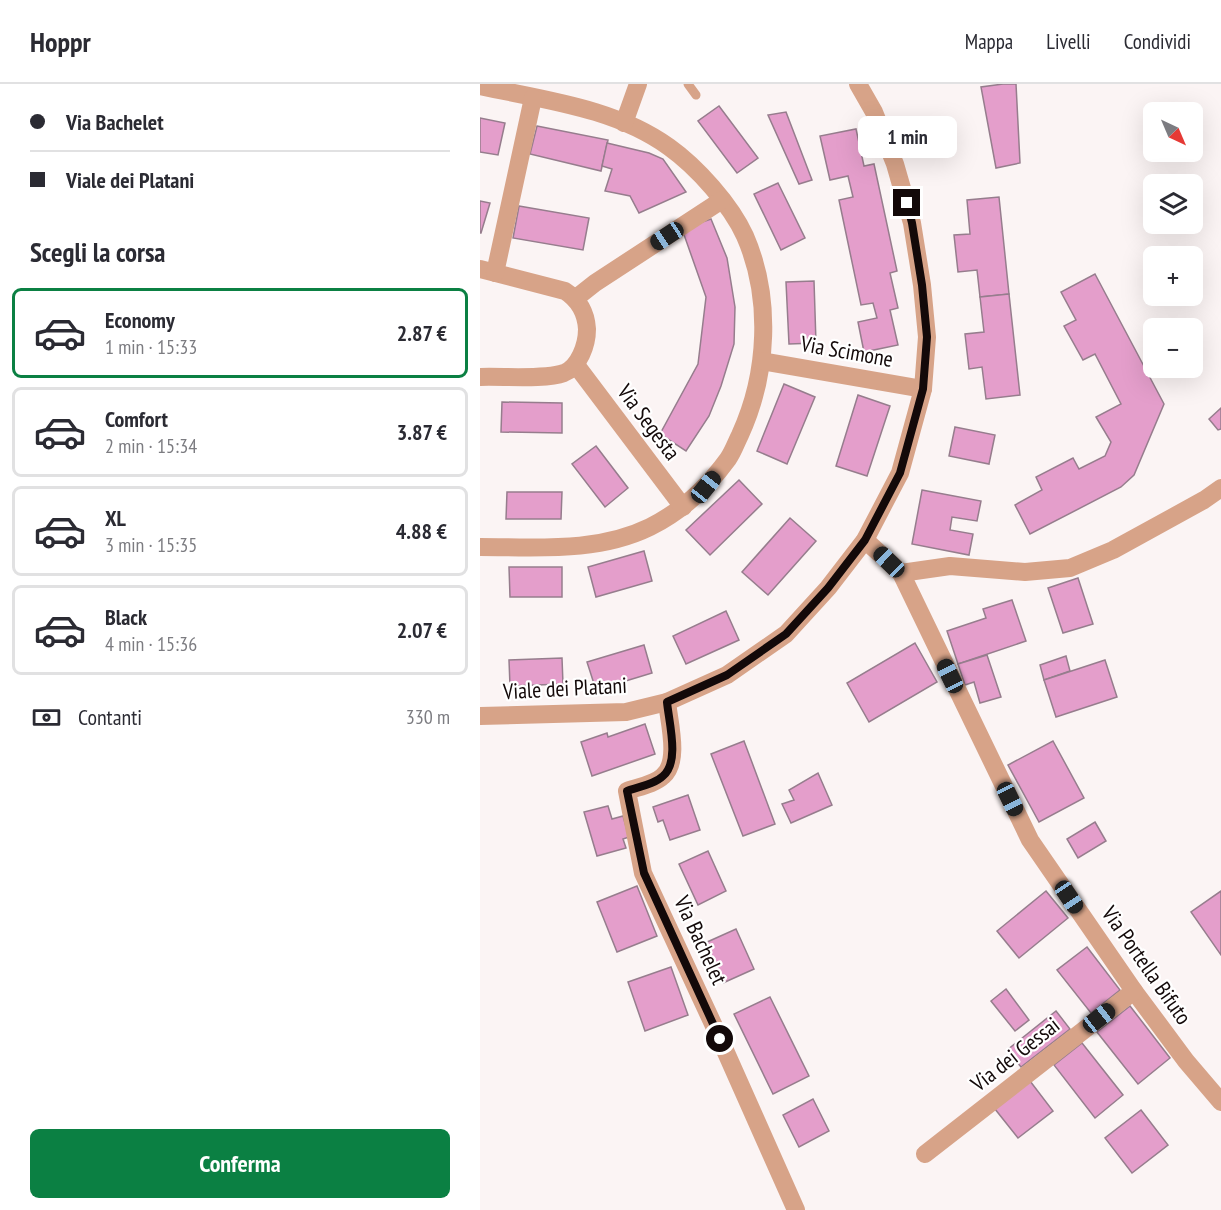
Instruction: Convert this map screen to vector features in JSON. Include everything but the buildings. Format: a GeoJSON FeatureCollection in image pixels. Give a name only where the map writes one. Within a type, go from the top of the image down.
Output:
{"type":"FeatureCollection","features":[{"type":"Feature","properties":{"kind":"street"},"geometry":{"type":"LineString","coordinates":[[624,123],[638,84]]}},
{"type":"Feature","properties":{"kind":"street","name":"Viale dei Platani"},"geometry":{"type":"LineString","coordinates":[[480,716],[626,712],[667,702],[727,675],[786,634],[828,588],[865,540],[900,473],[923,389],[927,337],[922,285],[912,223],[895,164],[874,112],[858,84]]}},
{"type":"Feature","properties":{"kind":"street"},"geometry":{"type":"LineString","coordinates":[[480,86],[541,94],[638,128],[668,146],[693,166],[722,200],[744,235],[756,273],[762,311],[762,361],[750,413],[729,458],[706,487],[683,507],[649,527],[597,544],[574,547],[480,547]]}},
{"type":"Feature","properties":{"kind":"street"},"geometry":{"type":"LineString","coordinates":[[480,377],[551,376],[566,373],[576,365],[582,352],[587,330],[582,309],[576,298],[565,291],[488,271],[541,94]]}},
{"type":"Feature","properties":{"kind":"street"},"geometry":{"type":"LineString","coordinates":[[576,298],[595,283],[722,200]]}},
{"type":"Feature","properties":{"kind":"street","name":"Via Scimone"},"geometry":{"type":"LineString","coordinates":[[762,361],[923,389]]}},
{"type":"Feature","properties":{"kind":"street","name":"Via Segesta"},"geometry":{"type":"LineString","coordinates":[[576,365],[683,507]]}},
{"type":"Feature","properties":{"kind":"street"},"geometry":{"type":"LineString","coordinates":[[901,573],[950,566],[1025,572],[1070,568],[1113,550],[1204,500],[1221,488]]}},
{"type":"Feature","properties":{"kind":"street","name":"Via Portella Bifuto"},"geometry":{"type":"LineString","coordinates":[[865,540],[901,573],[1030,840],[1134,991],[1186,1061],[1221,1102]]}},
{"type":"Feature","properties":{"kind":"street","name":"Via Bachelet"},"geometry":{"type":"LineString","coordinates":[[667,702],[672,766],[662,777],[627,791],[644,873],[796,1210]]}},
{"type":"Feature","properties":{"kind":"street","name":"Via dei Gessai"},"geometry":{"type":"LineString","coordinates":[[925,1154],[1134,991]]}},
{"type":"Feature","properties":{"kind":"lane"},"geometry":{"type":"LineString","coordinates":[[688,84],[696,95]]}},
{"type":"Feature","properties":{"kind":"route"},"geometry":{"type":"LineString","coordinates":[[720,1039],[644,873],[627,791],[662,777],[672,766],[667,702],[727,675],[786,634],[828,588],[865,540],[900,473],[923,389],[927,337],[922,285],[907,203]]}}]}
